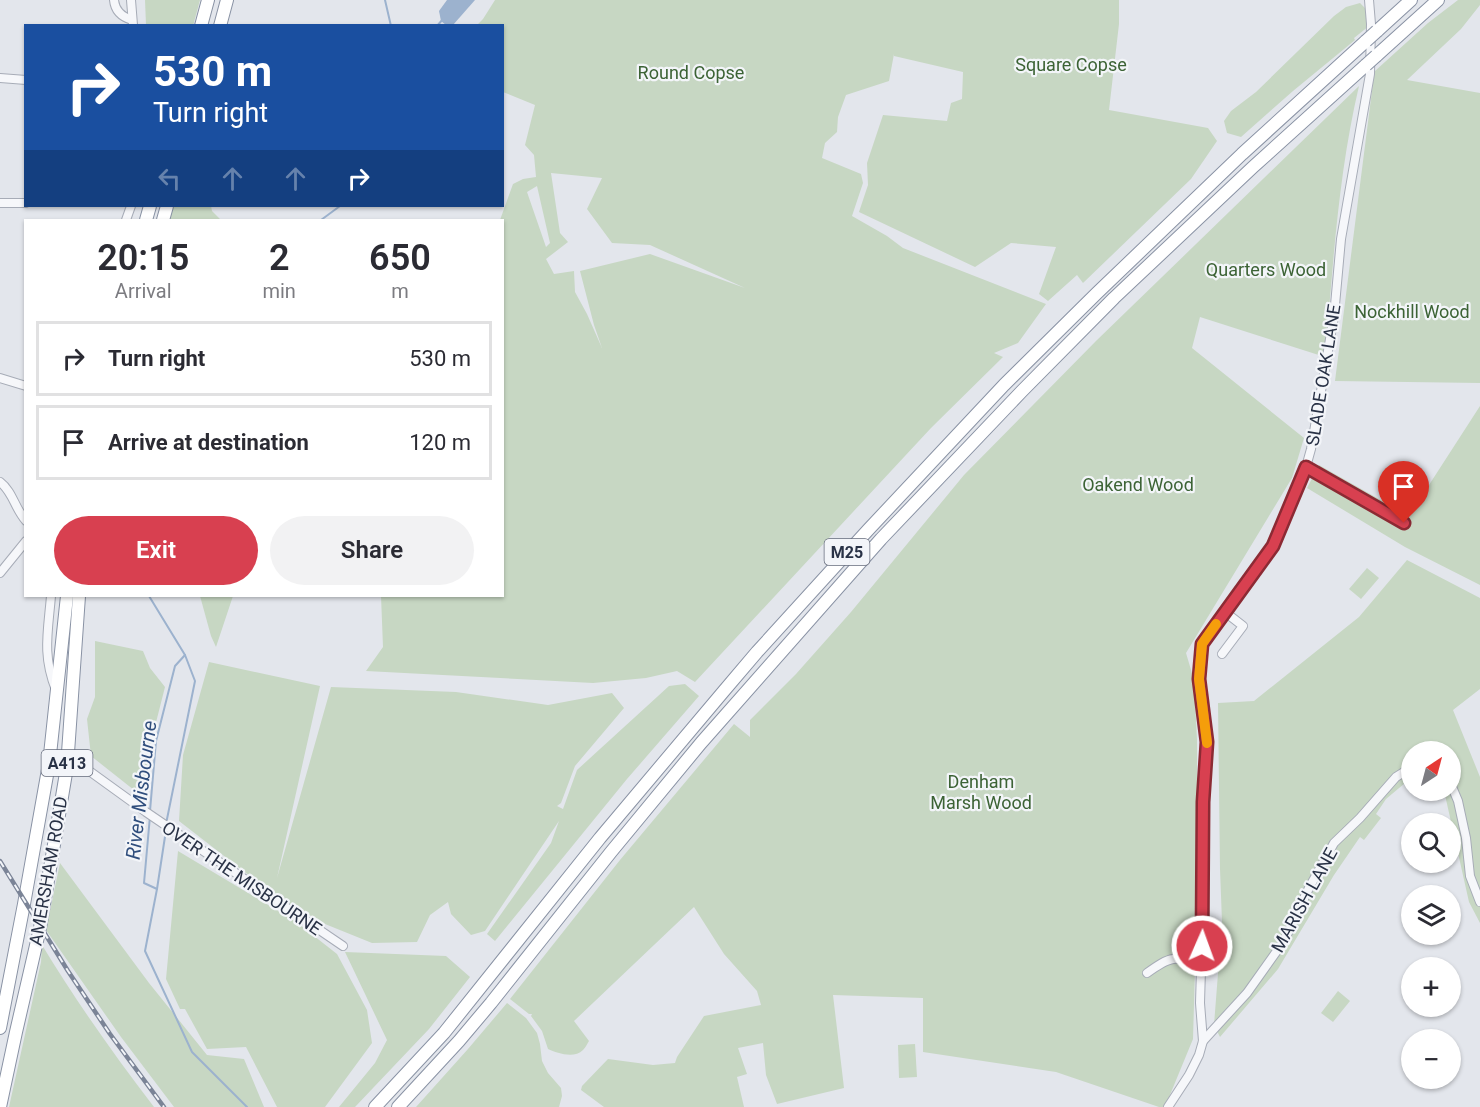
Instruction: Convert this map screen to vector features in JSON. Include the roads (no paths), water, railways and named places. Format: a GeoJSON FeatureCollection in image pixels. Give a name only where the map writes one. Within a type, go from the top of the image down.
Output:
{"type":"FeatureCollection","features":[{"type":"Feature","properties":{"kind":"highway"},"geometry":{"type":"LineString","coordinates":[[202,24],[208,0]]}},
{"type":"Feature","properties":{"kind":"highway"},"geometry":{"type":"LineString","coordinates":[[221,24],[228,0]]}},
{"type":"Feature","properties":{"kind":"highway","name":"M25"},"geometry":{"type":"LineString","coordinates":[[375,1107],[444,1033],[615,821],[757,652],[868,530],[1004,385],[1105,285],[1242,154],[1366,41],[1374,27],[1411,0]]}},
{"type":"Feature","properties":{"kind":"highway","name":"M25"},"geometry":{"type":"LineString","coordinates":[[398,1107],[472,1025],[694,752],[881,539],[1114,298],[1253,167],[1368,70],[1376,56],[1438,0]]}},
{"type":"Feature","properties":{"kind":"highway","name":"A413"},"geometry":{"type":"LineString","coordinates":[[0,1028],[49,764],[67,597]]}},
{"type":"Feature","properties":{"kind":"highway","name":"AMERSHAM ROAD"},"geometry":{"type":"LineString","coordinates":[[0,1107],[40,928],[67,766],[79,597]]}},
{"type":"Feature","properties":{"kind":"street"},"geometry":{"type":"LineString","coordinates":[[114,0],[121,15],[133,23]]}},
{"type":"Feature","properties":{"kind":"street"},"geometry":{"type":"LineString","coordinates":[[131,0],[133,23]]}},
{"type":"Feature","properties":{"kind":"street","name":"SLADE OAK LANE"},"geometry":{"type":"LineString","coordinates":[[1168,1107],[1189,1075],[1203,1041],[1200,1003],[1203,802],[1207,742],[1199,679],[1202,644],[1273,546],[1306,467],[1312,446],[1334,316],[1341,239],[1374,27],[1370,0]]}},
{"type":"Feature","properties":{"kind":"street"},"geometry":{"type":"LineString","coordinates":[[0,78],[24,80]]}},
{"type":"Feature","properties":{"kind":"street"},"geometry":{"type":"LineString","coordinates":[[0,203],[24,203]]}},
{"type":"Feature","properties":{"kind":"street"},"geometry":{"type":"LineString","coordinates":[[0,378],[24,385]]}},
{"type":"Feature","properties":{"kind":"street"},"geometry":{"type":"LineString","coordinates":[[1306,467],[1404,523]]}},
{"type":"Feature","properties":{"kind":"street"},"geometry":{"type":"LineString","coordinates":[[0,482],[7,488],[16,508],[24,518]]}},
{"type":"Feature","properties":{"kind":"street"},"geometry":{"type":"LineString","coordinates":[[0,573],[24,543]]}},
{"type":"Feature","properties":{"kind":"street"},"geometry":{"type":"LineString","coordinates":[[51,597],[46,657],[57,693]]}},
{"type":"Feature","properties":{"kind":"street"},"geometry":{"type":"LineString","coordinates":[[1222,654],[1243,626],[1225,612]]}},
{"type":"Feature","properties":{"kind":"street","name":"OVER THE MISBOURNE"},"geometry":{"type":"LineString","coordinates":[[49,764],[81,765],[170,829],[343,946]]}},
{"type":"Feature","properties":{"kind":"street","name":"MARISH LANE"},"geometry":{"type":"LineString","coordinates":[[1203,1041],[1247,993],[1284,941],[1309,888],[1334,843],[1401,774]]}},
{"type":"Feature","properties":{"kind":"street"},"geometry":{"type":"LineString","coordinates":[[1458,801],[1466,838],[1470,876],[1480,902]]}},
{"type":"Feature","properties":{"kind":"street"},"geometry":{"type":"LineString","coordinates":[[1147,973],[1163,961],[1176,958],[1192,963],[1201,969]]}},
{"type":"Feature","properties":{"kind":"water"},"geometry":{"type":"Polygon","coordinates":[[[447,0],[475,0],[454,24],[445,24],[441,21],[439,11],[447,0]]]}},
{"type":"Feature","properties":{"kind":"waterway"},"geometry":{"type":"LineString","coordinates":[[385,0],[391,24]]}},
{"type":"Feature","properties":{"kind":"waterway","name":"River Misbourne"},"geometry":{"type":"LineString","coordinates":[[439,24],[443,19]]}},
{"type":"Feature","properties":{"kind":"waterway","name":"River Misbourne"},"geometry":{"type":"LineString","coordinates":[[322,219],[339,207]]}},
{"type":"Feature","properties":{"kind":"waterway","name":"River Misbourne"},"geometry":{"type":"LineString","coordinates":[[150,597],[185,655],[195,681],[166,824]]}},
{"type":"Feature","properties":{"kind":"waterway","name":"River Misbourne"},"geometry":{"type":"LineString","coordinates":[[150,811],[156,741],[175,666],[185,655]]}},
{"type":"Feature","properties":{"kind":"waterway","name":"River Misbourne"},"geometry":{"type":"LineString","coordinates":[[150,816],[144,883],[157,889]]}},
{"type":"Feature","properties":{"kind":"waterway","name":"River Misbourne"},"geometry":{"type":"LineString","coordinates":[[166,830],[145,951],[192,1052],[247,1107]]}},
{"type":"Feature","properties":{"kind":"railway"},"geometry":{"type":"LineString","coordinates":[[0,861],[68,971],[110,1034],[164,1107]]}},
{"type":"Feature","properties":{"kind":"park label","name":"Square Copse"},"geometry":{"type":"Point","coordinates":[1071,64]}},
{"type":"Feature","properties":{"kind":"park label","name":"Round Copse"},"geometry":{"type":"Point","coordinates":[691,72]}},
{"type":"Feature","properties":{"kind":"park label","name":"Quarters Wood"},"geometry":{"type":"Point","coordinates":[1266,269]}},
{"type":"Feature","properties":{"kind":"park label","name":"Nockhill Wood"},"geometry":{"type":"Point","coordinates":[1412,311]}},
{"type":"Feature","properties":{"kind":"park label","name":"Oakend Wood"},"geometry":{"type":"Point","coordinates":[1138,484]}},
{"type":"Feature","properties":{"kind":"park label","name":"Denham Marsh Wood"},"geometry":{"type":"Point","coordinates":[981,791]}}]}
